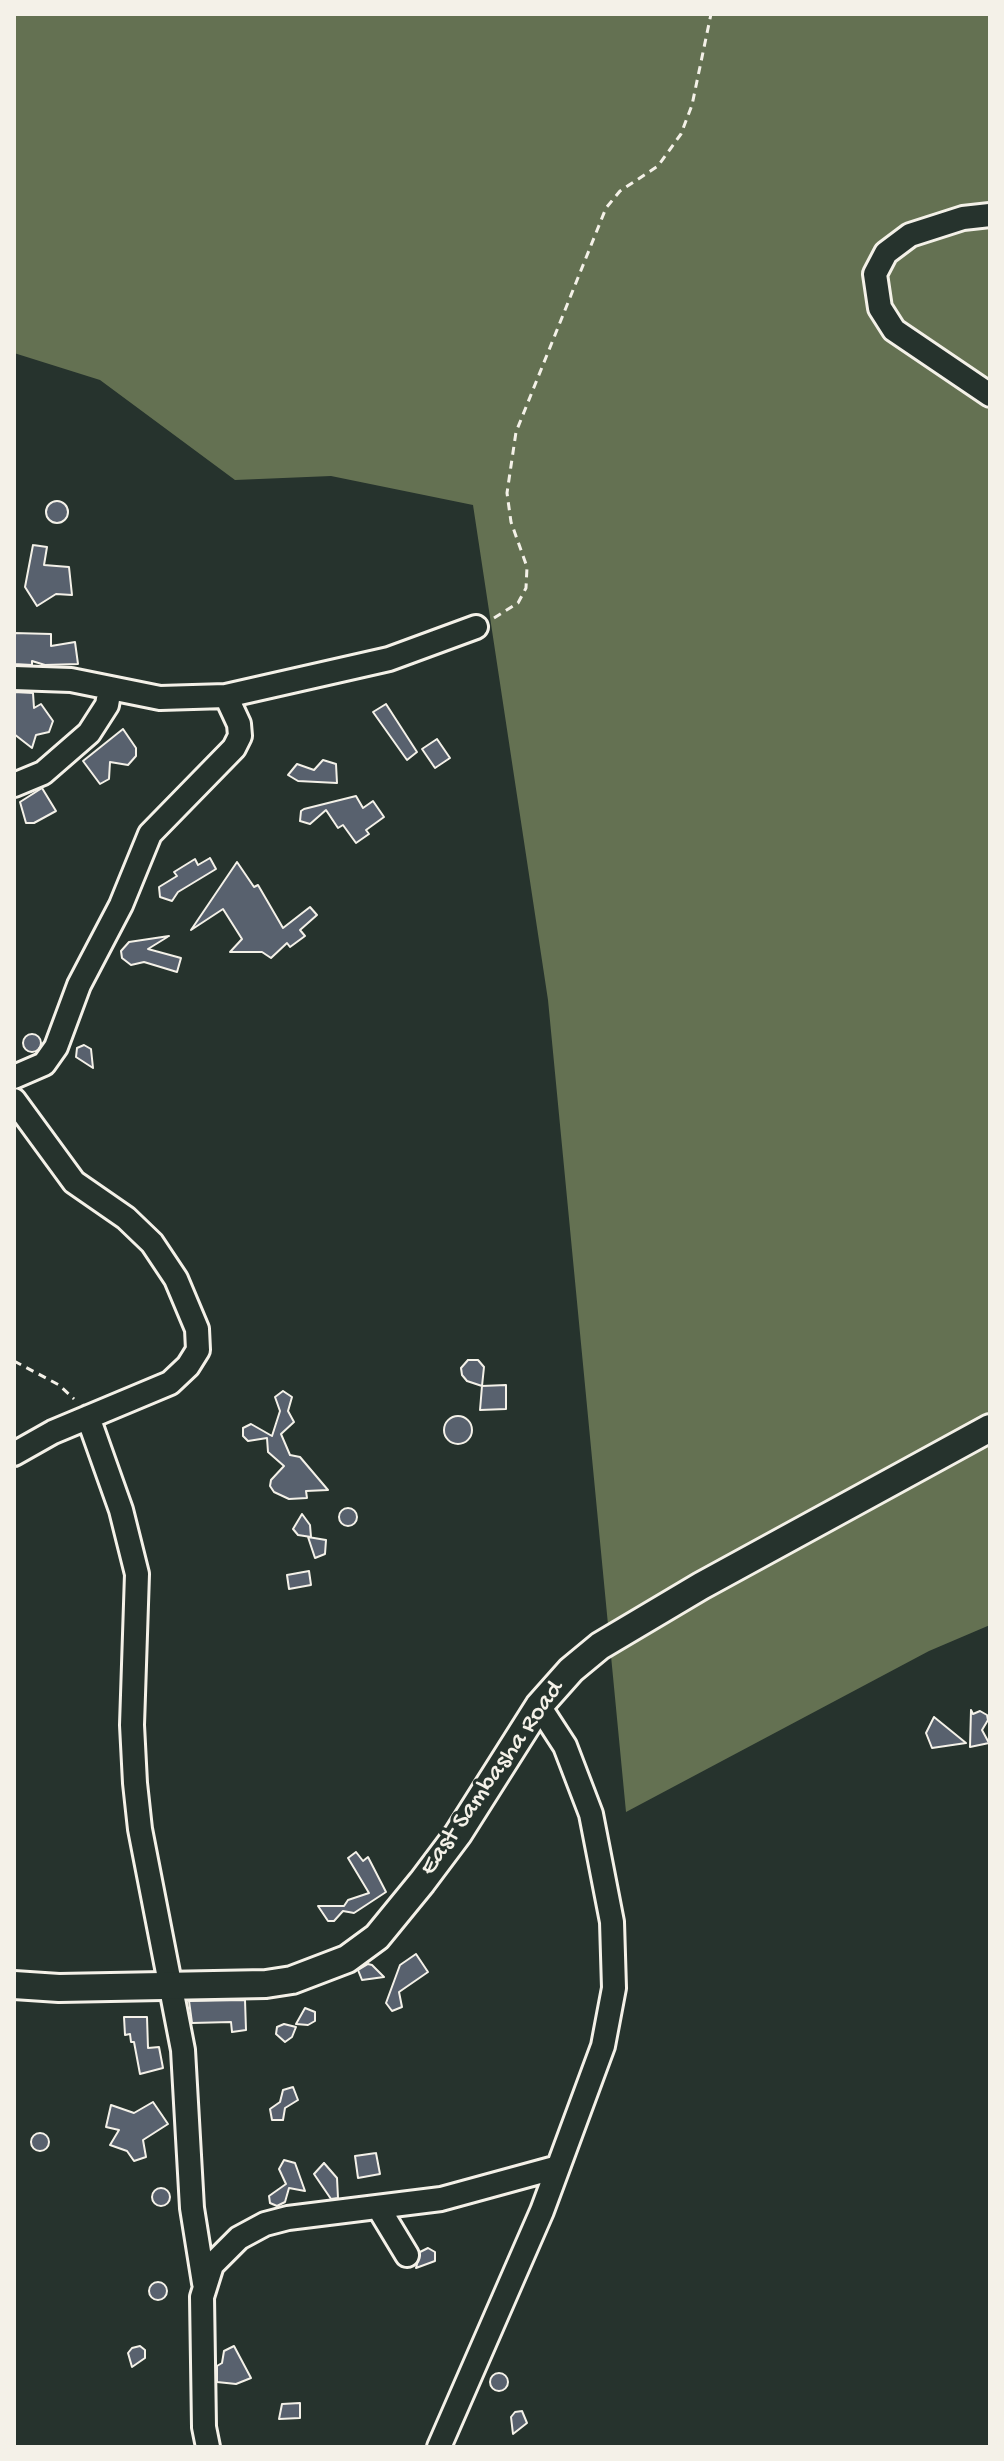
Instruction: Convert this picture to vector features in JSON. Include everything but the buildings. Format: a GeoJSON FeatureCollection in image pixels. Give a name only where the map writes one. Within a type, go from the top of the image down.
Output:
{"type":"FeatureCollection","features":[{"type":"Feature","properties":{"kind":"street"},"geometry":{"type":"LineString","coordinates":[[990,215],[963,218],[910,235],[886,253],[875,274],[880,308],[894,330],[990,395]]}},
{"type":"Feature","properties":{"kind":"street"},"geometry":{"type":"LineString","coordinates":[[14,678],[71,680],[160,698],[226,696],[389,659],[476,627]]}},
{"type":"Feature","properties":{"kind":"street"},"geometry":{"type":"LineString","coordinates":[[14,785],[43,773],[89,733],[107,705],[110,688]]}},
{"type":"Feature","properties":{"kind":"street"},"geometry":{"type":"LineString","coordinates":[[14,1077],[44,1064],[56,1047],[79,985],[121,905],[150,834],[234,748],[240,736],[239,724],[226,696]]}},
{"type":"Feature","properties":{"kind":"street"},"geometry":{"type":"LineString","coordinates":[[14,1100],[74,1182],[126,1218],[152,1243],[176,1279],[197,1329],[198,1350],[188,1366],[170,1383],[88,1417],[14,1454]]}},
{"type":"Feature","properties":{"kind":"street"},"geometry":{"type":"LineString","coordinates":[[88,1417],[121,1510],[137,1574],[132,1725],[135,1783],[140,1829],[183,2050],[192,2208],[204,2283],[200,2318],[204,2427],[208,2447]]}},
{"type":"Feature","properties":{"kind":"street","name":"East Sambasha Road"},"geometry":{"type":"LineString","coordinates":[[14,1985],[59,1988],[171,1986],[292,1980],[347,1959],[377,1937],[458,1834],[539,1706],[571,1670],[600,1646],[990,1428]]}},
{"type":"Feature","properties":{"kind":"street"},"geometry":{"type":"LineString","coordinates":[[439,2447],[524,2257],[603,2046],[614,1988],[612,1922],[591,1814],[565,1746],[539,1706]]}},
{"type":"Feature","properties":{"kind":"street"},"geometry":{"type":"LineString","coordinates":[[204,2283],[223,2251],[265,2224],[441,2199],[558,2167]]}},
{"type":"Feature","properties":{"kind":"street"},"geometry":{"type":"LineString","coordinates":[[378,2207],[407,2255]]}},
{"type":"Feature","properties":{"kind":"path"},"geometry":{"type":"LineString","coordinates":[[476,627],[518,603],[526,588],[527,567],[511,522],[507,493],[516,432],[606,208],[620,191],[658,166],[681,134],[692,105],[711,14]]}},
{"type":"Feature","properties":{"kind":"path"},"geometry":{"type":"LineString","coordinates":[[14,1361],[59,1385],[88,1417]]}},
{"type":"Feature","properties":{"kind":"green space"},"geometry":{"type":"Polygon","coordinates":[[[14,14],[990,14],[990,1625],[929,1651],[626,1812],[548,1000],[473,505],[331,476],[235,480],[100,380],[14,353],[14,14]]]}}]}
